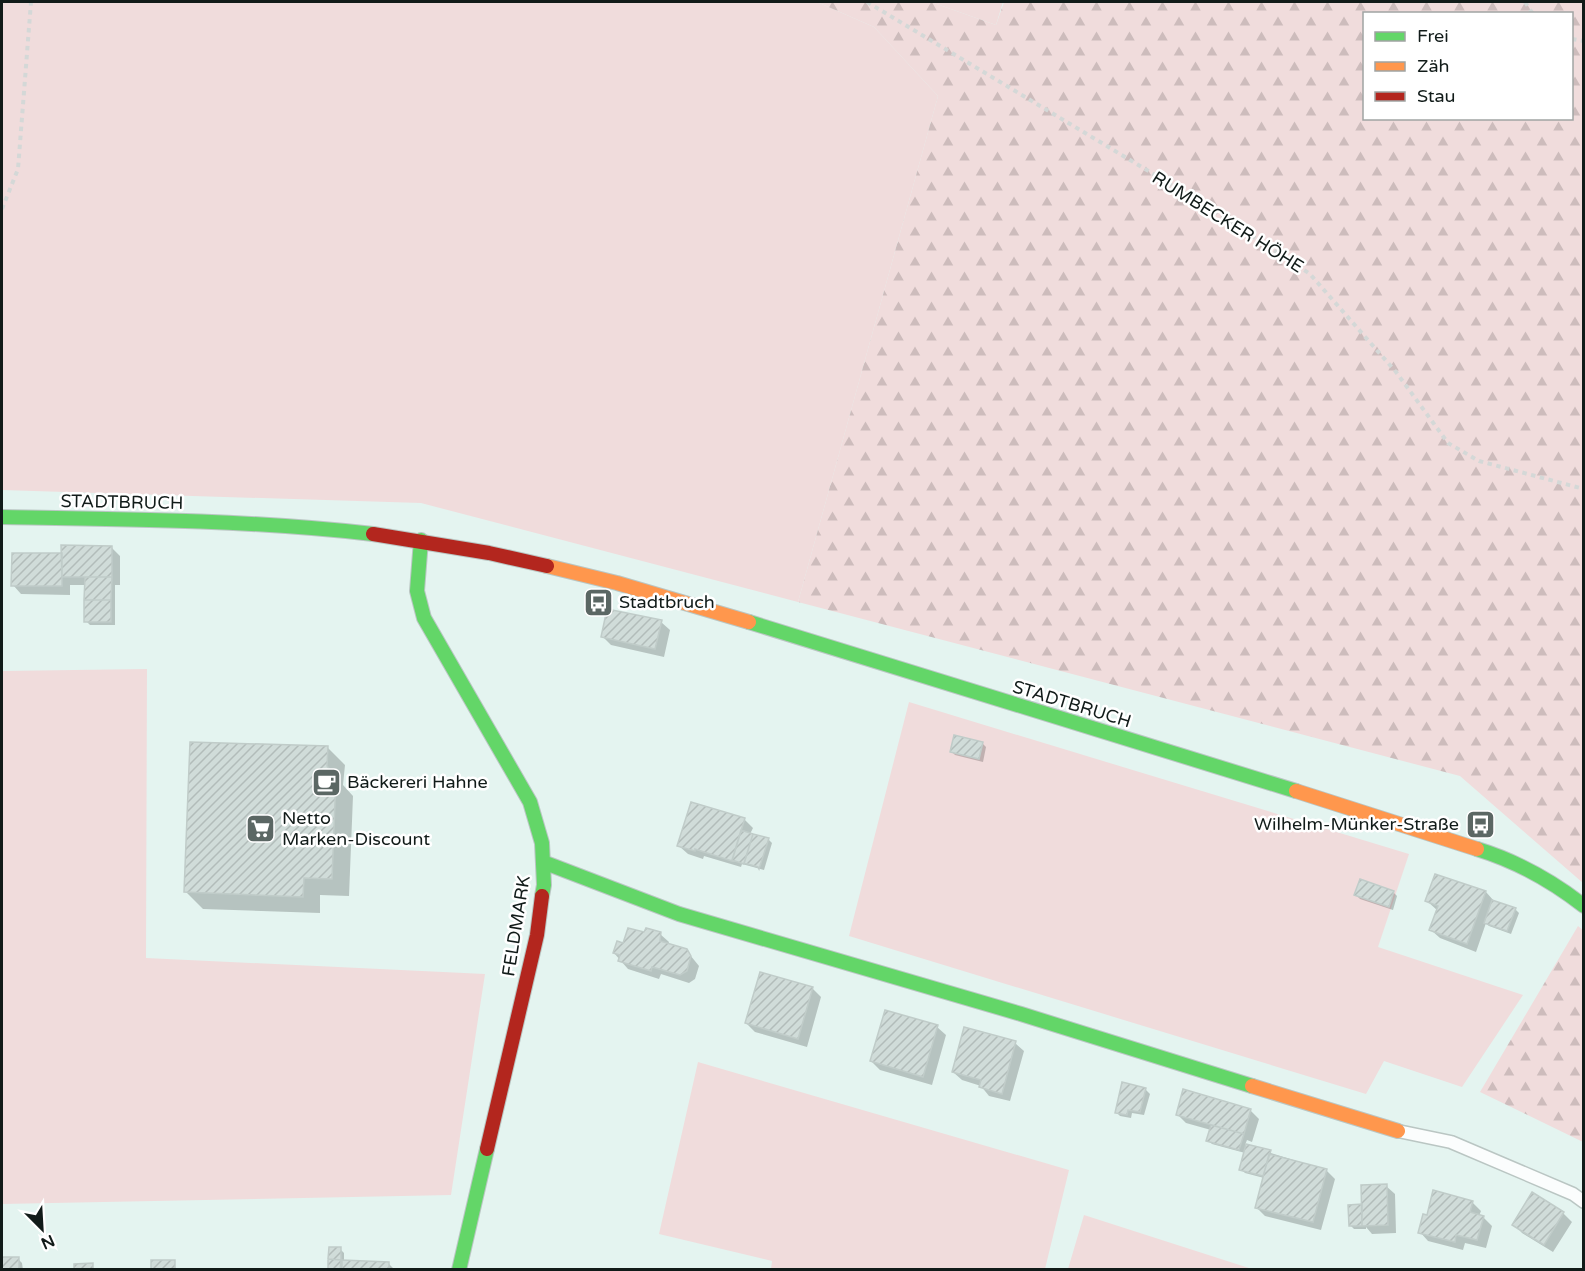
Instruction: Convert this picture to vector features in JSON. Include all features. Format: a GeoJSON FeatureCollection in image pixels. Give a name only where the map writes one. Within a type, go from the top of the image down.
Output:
{"type":"FeatureCollection","features":[{"type":"Feature","properties":{"kind":"street","name":"STADTBRUCH"},"geometry":{"type":"LineString","coordinates":[[2,517],[162,520],[300,526],[421,540],[518,558],[598,577],[1471,847],[1518,864],[1549,881],[1584,906]]}},
{"type":"Feature","properties":{"kind":"street","name":"FELDMARK"},"geometry":{"type":"LineString","coordinates":[[421,540],[417,591],[424,618],[524,788],[537,821],[543,862],[544,885],[537,935],[459,1269]]}},
{"type":"Feature","properties":{"kind":"street"},"geometry":{"type":"LineString","coordinates":[[543,862],[679,914],[1021,1014],[1398,1131]]}},
{"type":"Feature","properties":{"kind":"lane"},"geometry":{"type":"LineString","coordinates":[[1398,1131],[1450,1142],[1573,1194],[1584,1202]]}},
{"type":"Feature","properties":{"kind":"path"},"geometry":{"type":"LineString","coordinates":[[2,209],[18,169],[31,2]]}},
{"type":"Feature","properties":{"kind":"path","name":"RUMBECKER HÖHE"},"geometry":{"type":"LineString","coordinates":[[867,2],[1205,205],[1310,274],[1396,372],[1448,443],[1479,461],[1584,489]]}},
{"type":"Feature","properties":{"kind":"green space"},"geometry":{"type":"Polygon","coordinates":[[[2,2],[817,2],[874,27],[938,96],[798,602],[421,503],[2,490],[2,2]]]}},
{"type":"Feature","properties":{"kind":"green space"},"geometry":{"type":"Polygon","coordinates":[[[817,2],[931,2],[996,25],[1004,2],[1583,2],[1583,883],[1460,776],[798,602],[938,96],[874,27],[817,2]]]}},
{"type":"Feature","properties":{"kind":"green space"},"geometry":{"type":"Polygon","coordinates":[[[931,2],[1003,2],[996,25],[931,2]]]}},
{"type":"Feature","properties":{"kind":"green space"},"geometry":{"type":"Polygon","coordinates":[[[147,669],[146,958],[485,974],[451,1195],[2,1204],[2,671],[147,669]]]}},
{"type":"Feature","properties":{"kind":"green space"},"geometry":{"type":"Polygon","coordinates":[[[909,702],[1409,854],[1378,947],[1523,995],[1462,1087],[1384,1061],[1366,1094],[849,936],[909,702]]]}},
{"type":"Feature","properties":{"kind":"green space"},"geometry":{"type":"Polygon","coordinates":[[[1578,926],[1584,931],[1583,1142],[1480,1092],[1578,926]]]}},
{"type":"Feature","properties":{"kind":"green space"},"geometry":{"type":"Polygon","coordinates":[[[698,1062],[1069,1170],[1045,1269],[771,1269],[772,1261],[659,1234],[698,1062]]]}},
{"type":"Feature","properties":{"kind":"green space"},"geometry":{"type":"Polygon","coordinates":[[[1084,1215],[1252,1269],[1068,1269],[1084,1215]]]}},
{"type":"Feature","properties":{"kind":"building"},"geometry":{"type":"Polygon","coordinates":[[[61,545],[112,546],[112,577],[62,577],[61,545]]]}},
{"type":"Feature","properties":{"kind":"building"},"geometry":{"type":"Polygon","coordinates":[[[12,553],[62,553],[62,586],[11,586],[12,553]]]}},
{"type":"Feature","properties":{"kind":"building"},"geometry":{"type":"Polygon","coordinates":[[[85,577],[112,577],[111,600],[84,600],[85,577]]]}},
{"type":"Feature","properties":{"kind":"building"},"geometry":{"type":"Polygon","coordinates":[[[84,600],[111,600],[111,622],[84,622],[84,600]]]}},
{"type":"Feature","properties":{"kind":"building"},"geometry":{"type":"Polygon","coordinates":[[[607,609],[662,620],[655,649],[601,637],[607,609]]]}},
{"type":"Feature","properties":{"kind":"building"},"geometry":{"type":"Polygon","coordinates":[[[954,735],[983,742],[979,759],[950,752],[954,735]]]}},
{"type":"Feature","properties":{"kind":"building","name":"Netto Marken-Discount"},"geometry":{"type":"Polygon","coordinates":[[[190,742],[328,746],[327,766],[336,777],[332,879],[304,878],[303,897],[184,892],[190,742]]]}},
{"type":"Feature","properties":{"kind":"building"},"geometry":{"type":"Polygon","coordinates":[[[691,802],[745,818],[732,861],[695,849],[695,851],[677,846],[691,802]]]}},
{"type":"Feature","properties":{"kind":"building"},"geometry":{"type":"Polygon","coordinates":[[[741,830],[753,834],[744,864],[732,860],[741,830]]]}},
{"type":"Feature","properties":{"kind":"building"},"geometry":{"type":"Polygon","coordinates":[[[753,834],[769,838],[759,869],[744,863],[753,834]]]}},
{"type":"Feature","properties":{"kind":"building"},"geometry":{"type":"Polygon","coordinates":[[[1435,874],[1486,891],[1467,944],[1429,930],[1438,906],[1425,901],[1435,874]]]}},
{"type":"Feature","properties":{"kind":"building"},"geometry":{"type":"Polygon","coordinates":[[[1360,879],[1394,891],[1389,907],[1354,895],[1360,879]]]}},
{"type":"Feature","properties":{"kind":"building"},"geometry":{"type":"Polygon","coordinates":[[[1492,900],[1516,908],[1507,931],[1484,923],[1492,900]]]}},
{"type":"Feature","properties":{"kind":"building"},"geometry":{"type":"Polygon","coordinates":[[[628,928],[644,932],[646,928],[661,932],[660,941],[687,949],[691,956],[687,971],[680,975],[652,967],[651,971],[618,961],[620,955],[613,953],[617,941],[623,943],[628,928]]]}},
{"type":"Feature","properties":{"kind":"building"},"geometry":{"type":"Polygon","coordinates":[[[760,972],[813,987],[798,1039],[745,1023],[760,972]]]}},
{"type":"Feature","properties":{"kind":"building"},"geometry":{"type":"Polygon","coordinates":[[[885,1010],[938,1025],[923,1077],[870,1061],[885,1010]]]}},
{"type":"Feature","properties":{"kind":"building"},"geometry":{"type":"Polygon","coordinates":[[[964,1027],[1016,1041],[1002,1094],[979,1087],[981,1080],[952,1072],[964,1027]]]}},
{"type":"Feature","properties":{"kind":"building"},"geometry":{"type":"Polygon","coordinates":[[[1122,1082],[1146,1088],[1140,1112],[1128,1110],[1127,1115],[1115,1113],[1122,1082]]]}},
{"type":"Feature","properties":{"kind":"building"},"geometry":{"type":"Polygon","coordinates":[[[1183,1089],[1251,1109],[1244,1134],[1176,1115],[1183,1089]]]}},
{"type":"Feature","properties":{"kind":"building"},"geometry":{"type":"Polygon","coordinates":[[[1211,1125],[1244,1134],[1239,1150],[1206,1141],[1211,1125]]]}},
{"type":"Feature","properties":{"kind":"building"},"geometry":{"type":"Polygon","coordinates":[[[1246,1144],[1271,1150],[1263,1176],[1239,1170],[1246,1144]]]}},
{"type":"Feature","properties":{"kind":"building"},"geometry":{"type":"Polygon","coordinates":[[[1269,1154],[1327,1169],[1313,1222],[1255,1208],[1269,1154]]]}},
{"type":"Feature","properties":{"kind":"building"},"geometry":{"type":"Polygon","coordinates":[[[1387,1184],[1388,1225],[1362,1226],[1361,1185],[1387,1184]]]}},
{"type":"Feature","properties":{"kind":"building"},"geometry":{"type":"Polygon","coordinates":[[[1433,1190],[1473,1201],[1470,1212],[1484,1216],[1477,1240],[1456,1235],[1455,1242],[1418,1233],[1423,1214],[1427,1215],[1433,1190]]]}},
{"type":"Feature","properties":{"kind":"building"},"geometry":{"type":"Polygon","coordinates":[[[1532,1192],[1564,1212],[1544,1245],[1512,1225],[1532,1192]]]}},
{"type":"Feature","properties":{"kind":"building"},"geometry":{"type":"Polygon","coordinates":[[[1362,1204],[1362,1226],[1349,1226],[1348,1205],[1362,1204]]]}},
{"type":"Feature","properties":{"kind":"building"},"geometry":{"type":"Polygon","coordinates":[[[329,1247],[341,1247],[341,1260],[328,1259],[329,1247]]]}},
{"type":"Feature","properties":{"kind":"building"},"geometry":{"type":"Polygon","coordinates":[[[2,1257],[19,1257],[19,1270],[2,1270],[2,1257]]]}},
{"type":"Feature","properties":{"kind":"building"},"geometry":{"type":"Polygon","coordinates":[[[328,1259],[341,1260],[340,1270],[328,1270],[328,1259]]]}},
{"type":"Feature","properties":{"kind":"building"},"geometry":{"type":"Polygon","coordinates":[[[151,1260],[175,1260],[175,1270],[151,1270],[151,1260]]]}},
{"type":"Feature","properties":{"kind":"building"},"geometry":{"type":"Polygon","coordinates":[[[342,1260],[389,1262],[389,1270],[342,1270],[342,1260]]]}},
{"type":"Feature","properties":{"kind":"building"},"geometry":{"type":"Polygon","coordinates":[[[93,1263],[93,1270],[74,1270],[74,1264],[93,1263]]]}},
{"type":"Feature","properties":{"kind":"traffic: fast"},"geometry":{"type":"LineString","coordinates":[[2,517],[234,523],[373,534]]}},
{"type":"Feature","properties":{"kind":"traffic: fast"},"geometry":{"type":"LineString","coordinates":[[421,540],[417,591],[424,618],[530,802],[542,843],[544,885],[542,896]]}},
{"type":"Feature","properties":{"kind":"traffic: fast"},"geometry":{"type":"LineString","coordinates":[[749,622],[1296,791]]}},
{"type":"Feature","properties":{"kind":"traffic: fast"},"geometry":{"type":"LineString","coordinates":[[1477,849],[1506,859],[1533,873],[1584,906]]}},
{"type":"Feature","properties":{"kind":"traffic: fast"},"geometry":{"type":"LineString","coordinates":[[543,862],[679,914],[1021,1014],[1252,1086]]}},
{"type":"Feature","properties":{"kind":"traffic: fast"},"geometry":{"type":"LineString","coordinates":[[459,1270],[487,1149]]}},
{"type":"Feature","properties":{"kind":"traffic: slow"},"geometry":{"type":"LineString","coordinates":[[547,566],[617,583],[749,622]]}},
{"type":"Feature","properties":{"kind":"traffic: slow"},"geometry":{"type":"LineString","coordinates":[[1296,791],[1477,849]]}},
{"type":"Feature","properties":{"kind":"traffic: slow"},"geometry":{"type":"LineString","coordinates":[[1252,1086],[1398,1131]]}},
{"type":"Feature","properties":{"kind":"traffic: jam"},"geometry":{"type":"LineString","coordinates":[[373,534],[489,553],[547,566]]}},
{"type":"Feature","properties":{"kind":"traffic: jam"},"geometry":{"type":"LineString","coordinates":[[487,1149],[537,935],[542,896]]}},
{"type":"Feature","properties":{"kind":"place","name":"Stadtbruch"},"geometry":{"type":"Point","coordinates":[598,602]}},
{"type":"Feature","properties":{"kind":"place","name":"Bäckereri Hahne"},"geometry":{"type":"Point","coordinates":[326,782]}},
{"type":"Feature","properties":{"kind":"place","name":"Wilhelm-Münker-Straße"},"geometry":{"type":"Point","coordinates":[1480,824]}},
{"type":"Feature","properties":{"kind":"place","name":"Netto Marken-Discount"},"geometry":{"type":"Point","coordinates":[261,828]}}]}
